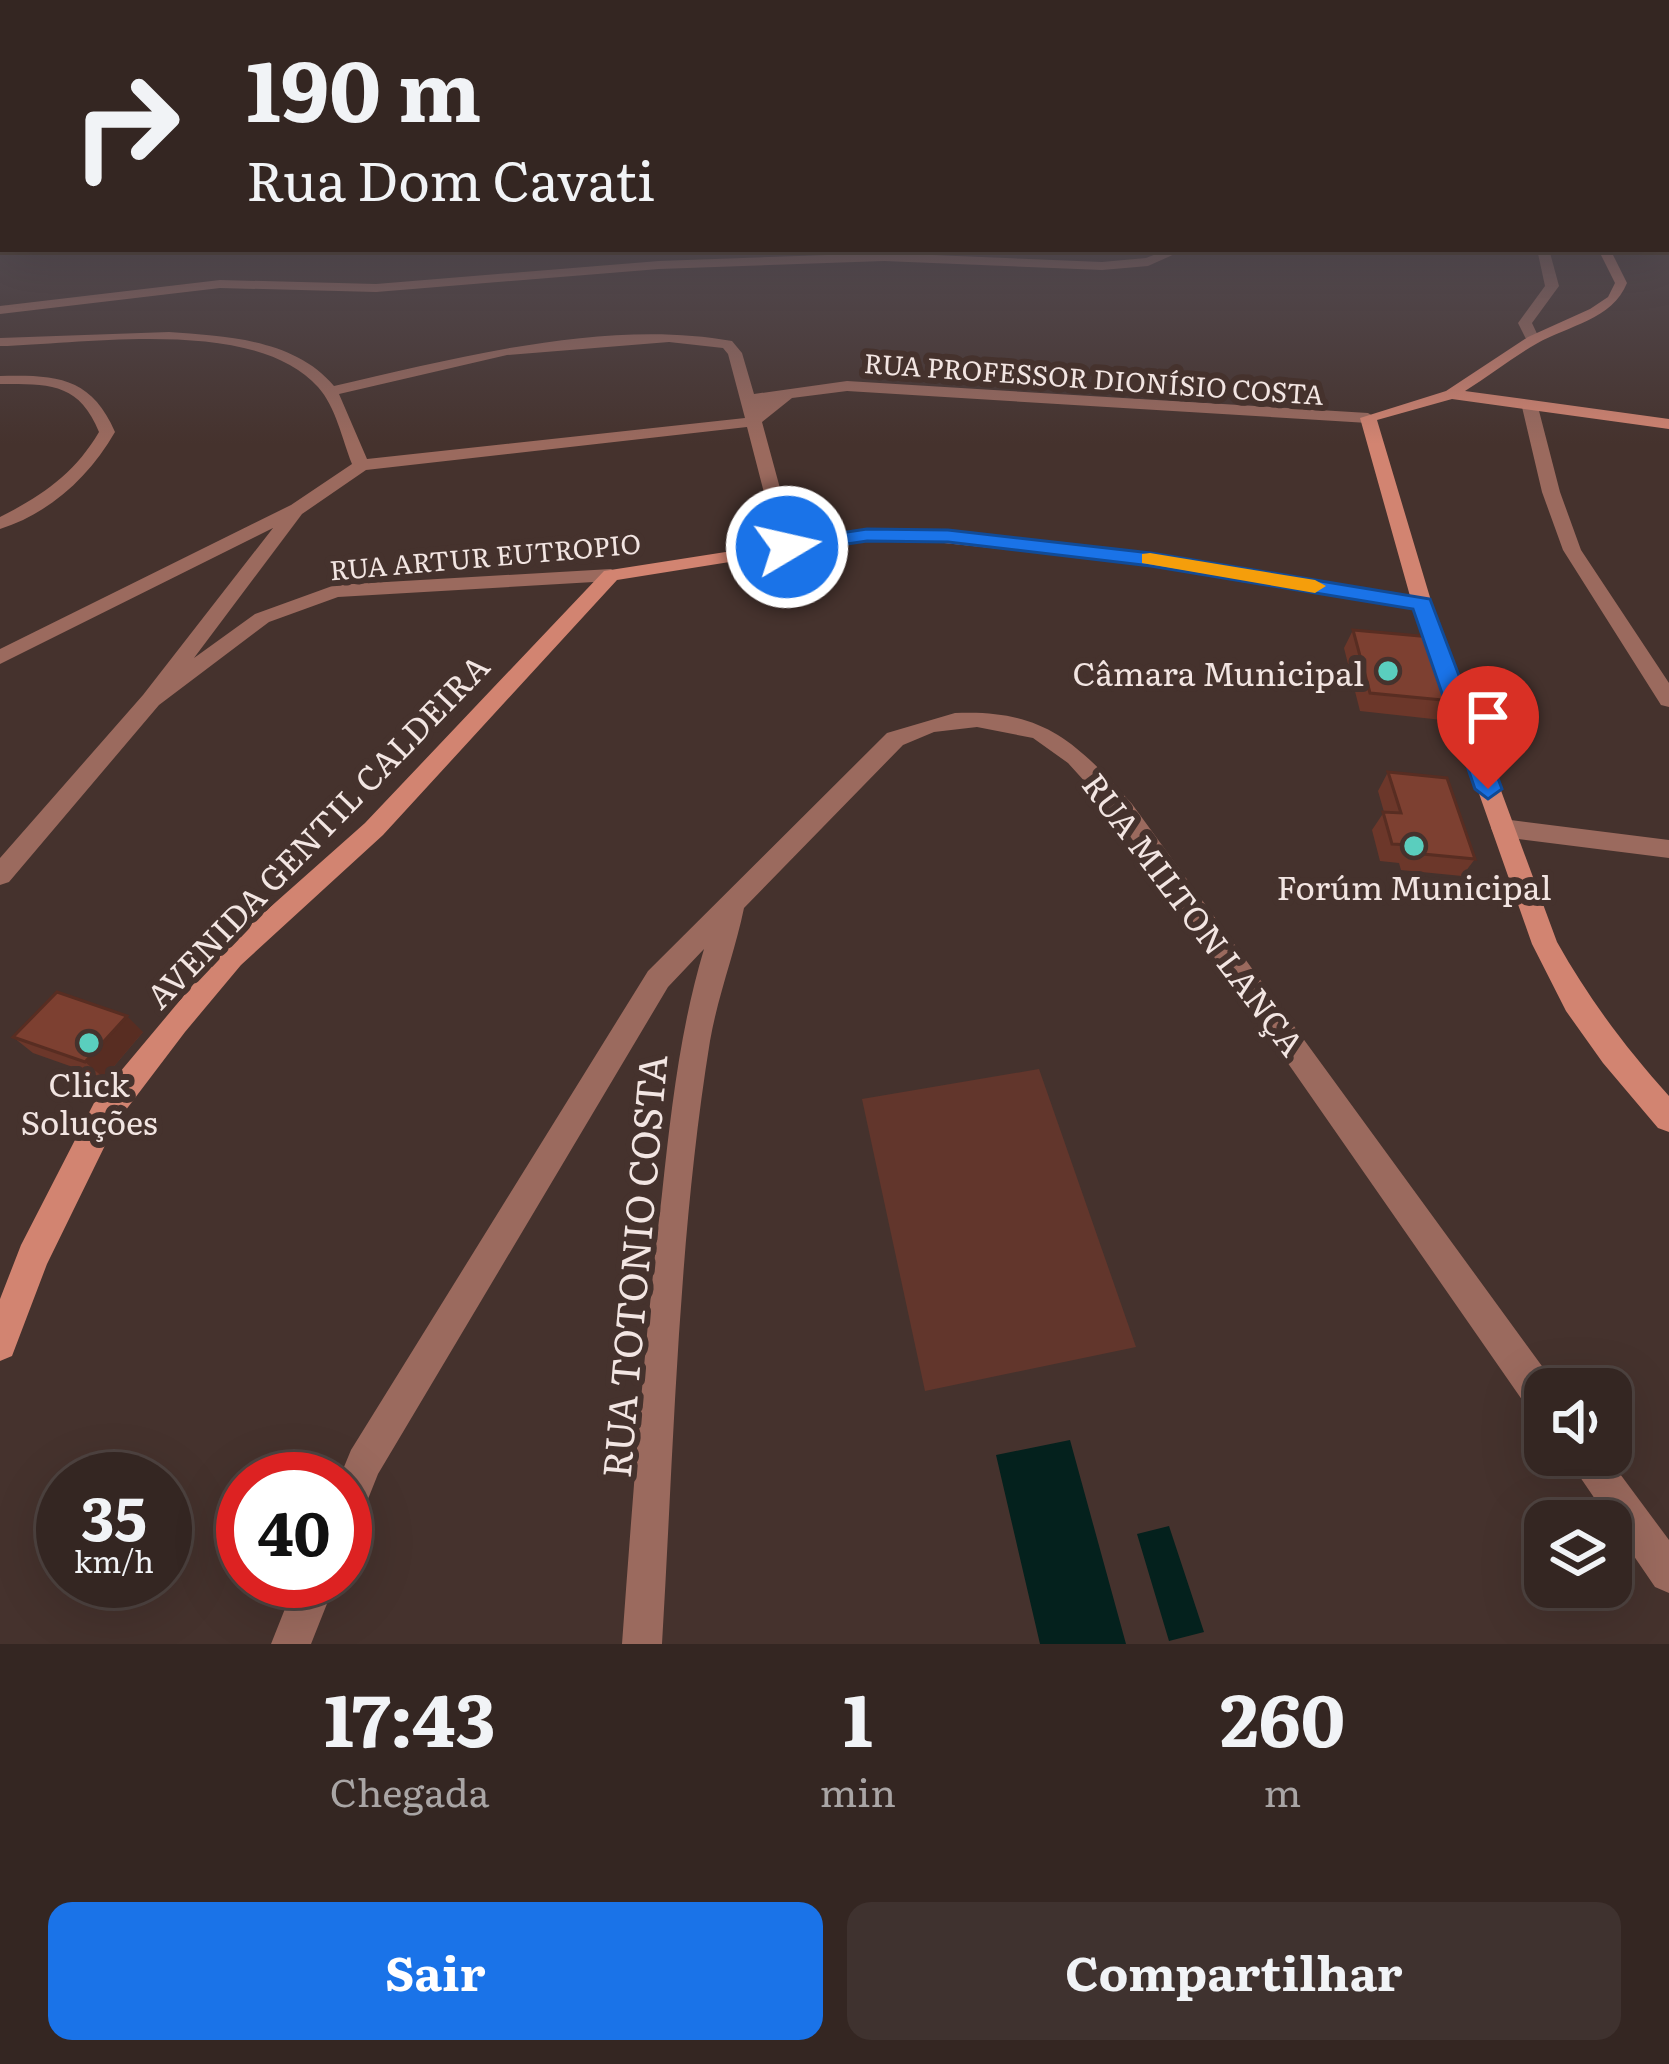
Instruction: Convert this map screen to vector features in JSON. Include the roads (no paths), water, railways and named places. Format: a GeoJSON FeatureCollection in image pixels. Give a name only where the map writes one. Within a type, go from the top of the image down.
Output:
{"type":"FeatureCollection","features":[{"type":"Feature","properties":{"kind":"main road"},"geometry":{"type":"LineString","coordinates":[[1618,291],[1614,299],[1533,340],[1451,394],[1368,418],[1422,604],[1545,944],[1576,1002],[1613,1054],[1669,1118]]}},
{"type":"Feature","properties":{"kind":"main road"},"geometry":{"type":"LineString","coordinates":[[1451,394],[1669,424]]}},
{"type":"Feature","properties":{"kind":"main road","name":"RUA ARTUR EUTROPIO"},"geometry":{"type":"LineString","coordinates":[[611,575],[867,535],[948,536],[1151,559],[1422,604]]}},
{"type":"Feature","properties":{"kind":"main road","name":"AVENIDA GENTIL CALDEIRA"},"geometry":{"type":"LineString","coordinates":[[0,1344],[33,1257],[105,1113],[175,1023],[232,957],[374,829],[611,575]]}},
{"type":"Feature","properties":{"kind":"street"},"geometry":{"type":"LineString","coordinates":[[0,310],[163,291]]}},
{"type":"Feature","properties":{"kind":"street"},"geometry":{"type":"LineString","coordinates":[[1533,340],[1525,323],[1549,291]]}},
{"type":"Feature","properties":{"kind":"street"},"geometry":{"type":"LineString","coordinates":[[0,342],[149,334],[222,341],[304,368],[329,392],[361,465]]}},
{"type":"Feature","properties":{"kind":"street"},"geometry":{"type":"LineString","coordinates":[[329,392],[473,356],[616,340],[728,344],[735,353],[787,547]]}},
{"type":"Feature","properties":{"kind":"street"},"geometry":{"type":"LineString","coordinates":[[0,380],[70,383],[90,400],[107,432],[90,464],[71,481],[0,524]]}},
{"type":"Feature","properties":{"kind":"street","name":"RUA PROFESSOR DIONÍSIO COSTA"},"geometry":{"type":"LineString","coordinates":[[746,400],[847,386],[1368,418]]}},
{"type":"Feature","properties":{"kind":"street"},"geometry":{"type":"LineString","coordinates":[[0,657],[298,508],[361,465],[752,422],[785,397]]}},
{"type":"Feature","properties":{"kind":"street"},"geometry":{"type":"LineString","coordinates":[[1530,407],[1551,492],[1572,550],[1669,700]]}},
{"type":"Feature","properties":{"kind":"street"},"geometry":{"type":"LineString","coordinates":[[0,875],[152,700],[298,508]]}},
{"type":"Feature","properties":{"kind":"street","name":"RUA ARTUR EUTROPIO"},"geometry":{"type":"LineString","coordinates":[[152,700],[262,618],[335,590],[611,575]]}},
{"type":"Feature","properties":{"kind":"street","name":"RUA MILTON LANÇA"},"geometry":{"type":"LineString","coordinates":[[371,1452],[632,1015],[695,939],[896,739],[916,727],[982,721],[1053,738],[1075,755],[1124,810],[1524,1371]]}},
{"type":"Feature","properties":{"kind":"street"},"geometry":{"type":"LineString","coordinates":[[1503,829],[1669,849]]}},
{"type":"Feature","properties":{"kind":"street","name":"RUA TOTONIO COSTA"},"geometry":{"type":"LineString","coordinates":[[642,1644],[670,1256],[693,1049],[716,949],[735,902]]}},
{"type":"Feature","properties":{"kind":"street"},"geometry":{"type":"LineString","coordinates":[[1598,1476],[1669,1573]]}},
{"type":"Feature","properties":{"kind":"street"},"geometry":{"type":"LineString","coordinates":[[291,1644],[305,1608]]}},
{"type":"Feature","properties":{"kind":"water"},"geometry":{"type":"Polygon","coordinates":[[[1070,1440],[1126,1644],[1040,1644],[996,1455],[1070,1440]]]}},
{"type":"Feature","properties":{"kind":"water"},"geometry":{"type":"Polygon","coordinates":[[[1169,1526],[1204,1632],[1169,1641],[1137,1534],[1169,1526]]]}},
{"type":"Feature","properties":{"kind":"place","name":"Câmara Municipal"},"geometry":{"type":"Point","coordinates":[1388,671]}},
{"type":"Feature","properties":{"kind":"place","name":"Forúm Municipal"},"geometry":{"type":"Point","coordinates":[1414,846]}},
{"type":"Feature","properties":{"kind":"place","name":"Click Soluções"},"geometry":{"type":"Point","coordinates":[89,1043]}}]}
